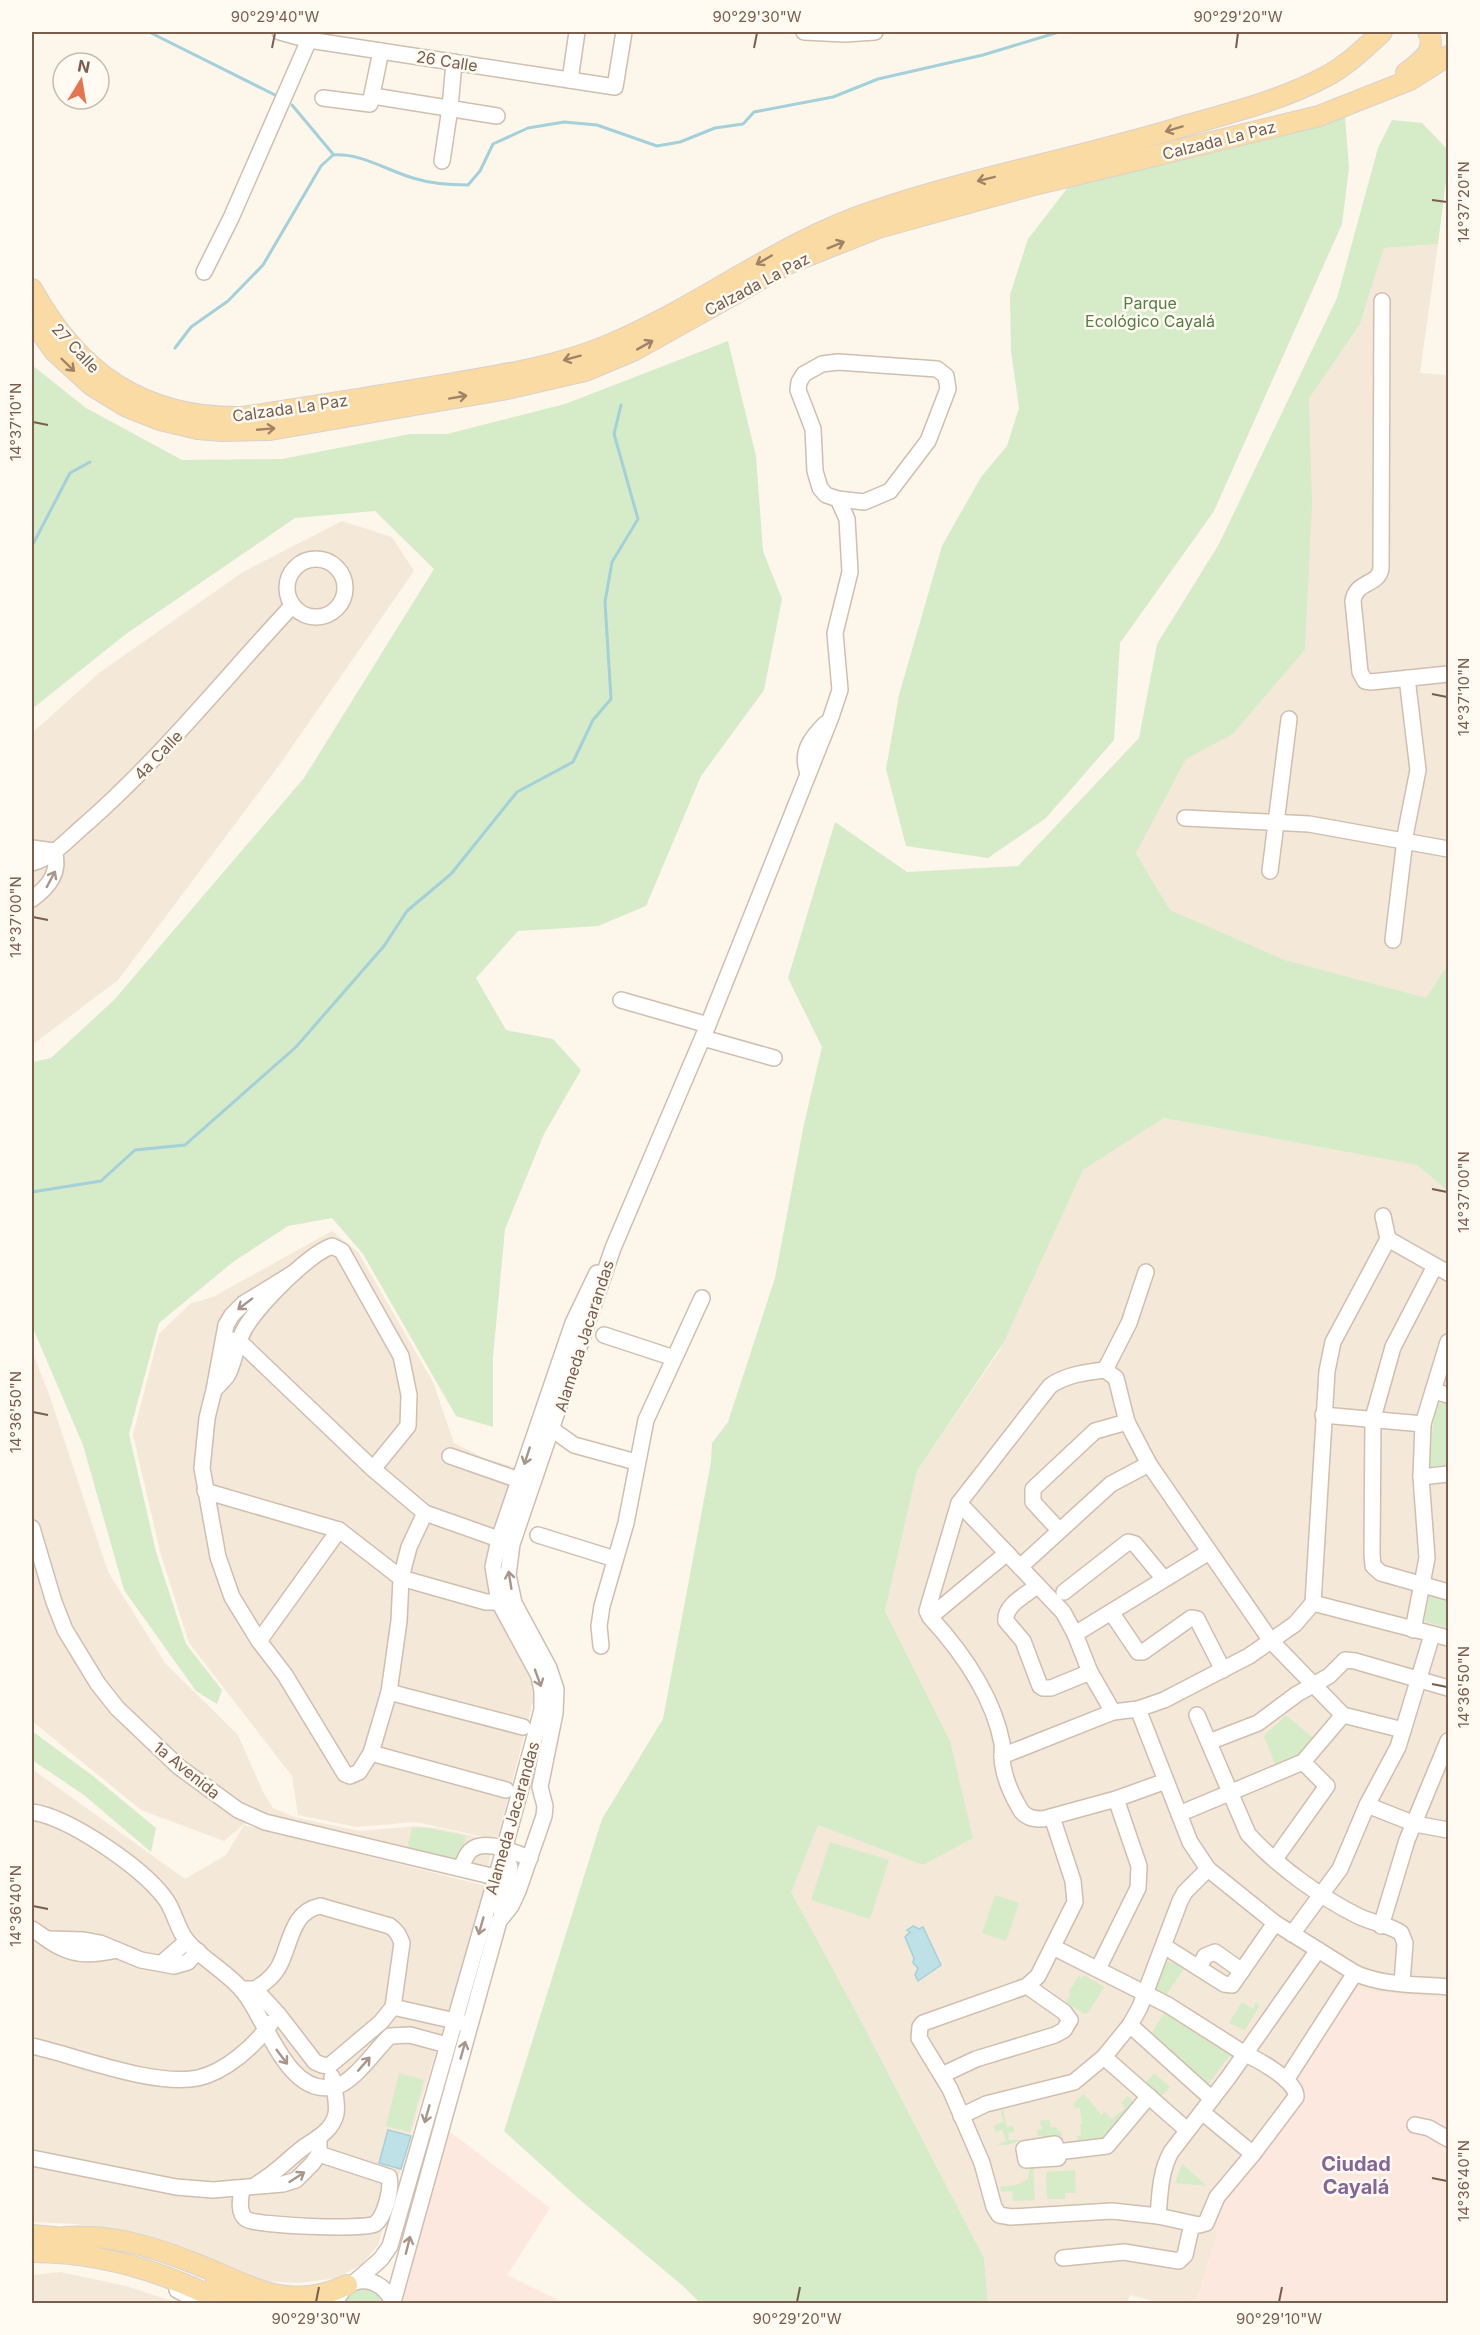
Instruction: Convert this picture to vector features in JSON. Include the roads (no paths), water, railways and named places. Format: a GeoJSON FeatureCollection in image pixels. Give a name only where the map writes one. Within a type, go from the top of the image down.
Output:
{"type":"FeatureCollection","features":[{"type":"Feature","properties":{"kind":"main road","name":"Calzada La Paz"},"geometry":{"type":"LineString","coordinates":[[130,401],[193,414],[243,417],[490,377],[577,357],[613,344],[651,325],[783,249],[853,219],[934,192],[1118,146],[1233,112],[1326,77],[1362,51],[1382,32]]}},
{"type":"Feature","properties":{"kind":"main road"},"geometry":{"type":"LineString","coordinates":[[1362,51],[1399,32]]}},
{"type":"Feature","properties":{"kind":"main road"},"geometry":{"type":"LineString","coordinates":[[1377,94],[1425,57],[1431,44],[1428,32]]}},
{"type":"Feature","properties":{"kind":"main road","name":"Calzada La Paz"},"geometry":{"type":"LineString","coordinates":[[130,401],[160,420],[198,429],[222,431],[270,429],[502,390],[585,371],[635,350],[790,263],[878,228],[965,203],[1319,116],[1410,80],[1449,56]]}},
{"type":"Feature","properties":{"kind":"main road"},"geometry":{"type":"LineString","coordinates":[[1257,130],[1258,118],[1263,112],[1297,98],[1326,77]]}},
{"type":"Feature","properties":{"kind":"main road"},"geometry":{"type":"LineString","coordinates":[[1178,149],[1194,138],[1243,125],[1244,117],[1233,112]]}},
{"type":"Feature","properties":{"kind":"main road","name":"27 Calle"},"geometry":{"type":"LineString","coordinates":[[32,289],[61,337],[130,401]]}},
{"type":"Feature","properties":{"kind":"main road","name":"27 Calle"},"geometry":{"type":"LineString","coordinates":[[32,320],[55,352],[74,371],[92,385],[130,401]]}},
{"type":"Feature","properties":{"kind":"main road"},"geometry":{"type":"LineString","coordinates":[[32,2235],[66,2237],[87,2235],[149,2248],[278,2295],[301,2298],[320,2296],[352,2283]]}},
{"type":"Feature","properties":{"kind":"main road"},"geometry":{"type":"LineString","coordinates":[[66,2237],[135,2253],[209,2281],[248,2301]]}},
{"type":"Feature","properties":{"kind":"main road"},"geometry":{"type":"LineString","coordinates":[[32,2252],[87,2255],[126,2264],[177,2281],[227,2304]]}},
{"type":"Feature","properties":{"kind":"street","name":"26 Calle"},"geometry":{"type":"LineString","coordinates":[[280,32],[309,40],[615,87],[624,32]]}},
{"type":"Feature","properties":{"kind":"street"},"geometry":{"type":"LineString","coordinates":[[570,80],[577,32]]}},
{"type":"Feature","properties":{"kind":"street"},"geometry":{"type":"LineString","coordinates":[[804,32],[834,34],[875,32]]}},
{"type":"Feature","properties":{"kind":"street"},"geometry":{"type":"LineString","coordinates":[[204,272],[231,218],[309,40]]}},
{"type":"Feature","properties":{"kind":"street"},"geometry":{"type":"LineString","coordinates":[[323,98],[370,104],[381,51]]}},
{"type":"Feature","properties":{"kind":"street"},"geometry":{"type":"LineString","coordinates":[[442,161],[454,62]]}},
{"type":"Feature","properties":{"kind":"street"},"geometry":{"type":"LineString","coordinates":[[373,96],[497,116]]}},
{"type":"Feature","properties":{"kind":"street"},"geometry":{"type":"LineString","coordinates":[[1382,301],[1381,568],[1377,578],[1357,588],[1353,601],[1362,676],[1365,681],[1371,682],[1449,674]]}},
{"type":"Feature","properties":{"kind":"street"},"geometry":{"type":"LineString","coordinates":[[847,519],[864,502],[890,491],[928,441],[948,389],[943,372],[937,369],[838,362],[822,364],[804,374],[798,382],[798,390],[813,429],[815,471],[820,488],[826,495],[838,500],[864,502]]}},
{"type":"Feature","properties":{"kind":"street"},"geometry":{"type":"LineString","coordinates":[[613,1248],[706,1032],[808,774],[804,760],[811,738],[831,717],[840,690],[836,633],[839,609],[848,588],[850,572],[847,519],[838,500]]}},
{"type":"Feature","properties":{"kind":"street","name":"4a Calle"},"geometry":{"type":"LineString","coordinates":[[32,863],[40,861],[54,851],[128,787],[174,739],[292,606]]}},
{"type":"Feature","properties":{"kind":"street"},"geometry":{"type":"LineString","coordinates":[[1393,940],[1405,841],[1418,770],[1407,678]]}},
{"type":"Feature","properties":{"kind":"street"},"geometry":{"type":"LineString","coordinates":[[1270,871],[1289,719]]}},
{"type":"Feature","properties":{"kind":"street"},"geometry":{"type":"LineString","coordinates":[[1185,818],[1309,824],[1449,849]]}},
{"type":"Feature","properties":{"kind":"street"},"geometry":{"type":"LineString","coordinates":[[32,848],[54,851],[56,857],[56,872],[51,881],[32,899]]}},
{"type":"Feature","properties":{"kind":"street"},"geometry":{"type":"LineString","coordinates":[[621,1000],[774,1058]]}},
{"type":"Feature","properties":{"kind":"street"},"geometry":{"type":"LineString","coordinates":[[1002,1756],[1113,1712],[1138,1709],[1164,1700],[1250,1656],[1295,1624],[1313,1603],[1327,1371],[1333,1342],[1388,1239],[1383,1216]]}},
{"type":"Feature","properties":{"kind":"street"},"geometry":{"type":"LineString","coordinates":[[1388,1239],[1442,1270],[1402,1325],[1393,1347],[1373,1418],[1373,1566],[1381,1574],[1449,1592]]}},
{"type":"Feature","properties":{"kind":"street"},"geometry":{"type":"LineString","coordinates":[[373,1469],[408,1426],[409,1395],[401,1356],[342,1251],[332,1246],[322,1250],[295,1272],[243,1304],[232,1315],[223,1338],[203,1443],[202,1467],[218,1557],[232,1597],[259,1641],[285,1675],[345,1774],[350,1776],[359,1772],[370,1754],[389,1692],[399,1621],[401,1578],[409,1548],[425,1513]]}},
{"type":"Feature","properties":{"kind":"street","name":"Alameda Jacarandas"},"geometry":{"type":"LineString","coordinates":[[393,2303],[499,1922],[511,1905],[544,1816],[545,1806],[540,1787],[555,1713],[556,1689],[549,1668],[514,1603],[508,1575],[506,1541],[519,1480],[573,1323],[594,1279],[613,1248]]}},
{"type":"Feature","properties":{"kind":"street","name":"Alameda Jacarandas"},"geometry":{"type":"LineString","coordinates":[[336,2304],[341,2291],[381,2259],[390,2246],[504,1850],[512,1795],[529,1759],[542,1710],[539,1676],[517,1631],[499,1602],[493,1567],[548,1445],[613,1248]]}},
{"type":"Feature","properties":{"kind":"street"},"geometry":{"type":"LineString","coordinates":[[214,1390],[227,1375],[238,1341],[254,1316],[295,1272]]}},
{"type":"Feature","properties":{"kind":"street"},"geometry":{"type":"LineString","coordinates":[[1105,1370],[1130,1323],[1146,1272]]}},
{"type":"Feature","properties":{"kind":"street"},"geometry":{"type":"LineString","coordinates":[[601,1646],[599,1626],[602,1606],[626,1523],[636,1462],[646,1420],[653,1399],[702,1298]]}},
{"type":"Feature","properties":{"kind":"street"},"geometry":{"type":"LineString","coordinates":[[604,1335],[674,1358]]}},
{"type":"Feature","properties":{"kind":"street"},"geometry":{"type":"LineString","coordinates":[[223,1338],[238,1341],[373,1469],[425,1513],[506,1541]]}},
{"type":"Feature","properties":{"kind":"street"},"geometry":{"type":"LineString","coordinates":[[1413,1630],[1427,1558],[1421,1477],[1423,1424],[1441,1393],[1448,1342]]}},
{"type":"Feature","properties":{"kind":"street"},"geometry":{"type":"LineString","coordinates":[[1166,1781],[1116,1799],[1052,1817],[1034,1819],[1025,1815],[1020,1810],[1003,1767],[1002,1744],[995,1719],[973,1673],[962,1654],[927,1611],[959,1503],[1050,1386],[1065,1378],[1105,1370],[1116,1378],[1127,1422],[1149,1464],[1271,1641],[1343,1715],[1403,1730]]}},
{"type":"Feature","properties":{"kind":"street"},"geometry":{"type":"LineString","coordinates":[[1323,1415],[1423,1424]]}},
{"type":"Feature","properties":{"kind":"street"},"geometry":{"type":"LineString","coordinates":[[1059,1530],[1033,1502],[1033,1488],[1095,1431],[1127,1422]]}},
{"type":"Feature","properties":{"kind":"street"},"geometry":{"type":"LineString","coordinates":[[538,1423],[553,1428],[574,1445],[636,1462]]}},
{"type":"Feature","properties":{"kind":"street"},"geometry":{"type":"LineString","coordinates":[[548,1445],[562,1449],[574,1445]]}},
{"type":"Feature","properties":{"kind":"street"},"geometry":{"type":"LineString","coordinates":[[450,1456],[519,1480]]}},
{"type":"Feature","properties":{"kind":"street"},"geometry":{"type":"LineString","coordinates":[[1020,1567],[1111,1484],[1149,1464]]}},
{"type":"Feature","properties":{"kind":"street"},"geometry":{"type":"LineString","coordinates":[[1421,1477],[1449,1474]]}},
{"type":"Feature","properties":{"kind":"street"},"geometry":{"type":"LineString","coordinates":[[205,1491],[339,1530],[401,1578],[486,1602],[499,1602]]}},
{"type":"Feature","properties":{"kind":"street"},"geometry":{"type":"LineString","coordinates":[[959,1503],[1063,1612],[1075,1634],[1090,1672],[1113,1712]]}},
{"type":"Feature","properties":{"kind":"street","name":"1a Avenida"},"geometry":{"type":"LineString","coordinates":[[32,1528],[54,1602],[65,1630],[98,1684],[117,1708],[179,1767],[238,1810],[265,1822],[495,1877]]}},
{"type":"Feature","properties":{"kind":"street"},"geometry":{"type":"LineString","coordinates":[[259,1641],[339,1530]]}},
{"type":"Feature","properties":{"kind":"street"},"geometry":{"type":"LineString","coordinates":[[538,1535],[615,1559]]}},
{"type":"Feature","properties":{"kind":"street"},"geometry":{"type":"LineString","coordinates":[[1065,1592],[1128,1542],[1135,1544],[1164,1580]]}},
{"type":"Feature","properties":{"kind":"street"},"geometry":{"type":"LineString","coordinates":[[1075,1634],[1209,1552]]}},
{"type":"Feature","properties":{"kind":"street"},"geometry":{"type":"LineString","coordinates":[[930,1617],[1007,1553]]}},
{"type":"Feature","properties":{"kind":"street"},"geometry":{"type":"LineString","coordinates":[[1037,1586],[1009,1608],[1005,1617],[1027,1649],[1040,1686],[1051,1688],[1090,1672]]}},
{"type":"Feature","properties":{"kind":"street"},"geometry":{"type":"LineString","coordinates":[[1313,1603],[1449,1638]]}},
{"type":"Feature","properties":{"kind":"street"},"geometry":{"type":"LineString","coordinates":[[1110,1612],[1138,1652],[1143,1652],[1191,1618],[1197,1619],[1223,1670]]}},
{"type":"Feature","properties":{"kind":"street"},"geometry":{"type":"LineString","coordinates":[[1292,1934],[1340,1869],[1367,1805],[1398,1747],[1432,1635]]}},
{"type":"Feature","properties":{"kind":"street"},"geometry":{"type":"LineString","coordinates":[[1209,1742],[1258,1723],[1297,1694],[1329,1676],[1341,1662],[1350,1660],[1449,1688]]}},
{"type":"Feature","properties":{"kind":"street"},"geometry":{"type":"LineString","coordinates":[[389,1692],[523,1727]]}},
{"type":"Feature","properties":{"kind":"street"},"geometry":{"type":"LineString","coordinates":[[1138,1709],[1190,1842],[1208,1869],[1275,1923],[1355,1973],[1368,1979],[1449,1987]]}},
{"type":"Feature","properties":{"kind":"street"},"geometry":{"type":"LineString","coordinates":[[1197,1715],[1248,1834],[1261,1848],[1332,1903],[1381,1926],[1396,1930],[1404,1937],[1402,1983]]}},
{"type":"Feature","properties":{"kind":"street"},"geometry":{"type":"LineString","coordinates":[[1179,1814],[1303,1762],[1343,1715]]}},
{"type":"Feature","properties":{"kind":"street"},"geometry":{"type":"LineString","coordinates":[[1381,1926],[1399,1861],[1449,1741]]}},
{"type":"Feature","properties":{"kind":"street"},"geometry":{"type":"LineString","coordinates":[[370,1754],[533,1800],[544,1816]]}},
{"type":"Feature","properties":{"kind":"street"},"geometry":{"type":"LineString","coordinates":[[529,1759],[532,1764],[540,1764],[547,1755]]}},
{"type":"Feature","properties":{"kind":"street"},"geometry":{"type":"LineString","coordinates":[[1275,1859],[1327,1786],[1303,1762]]}},
{"type":"Feature","properties":{"kind":"street"},"geometry":{"type":"LineString","coordinates":[[1098,1969],[1138,1888],[1140,1877],[1139,1866],[1116,1799]]}},
{"type":"Feature","properties":{"kind":"street"},"geometry":{"type":"LineString","coordinates":[[1367,1805],[1415,1824],[1449,1830]]}},
{"type":"Feature","properties":{"kind":"street"},"geometry":{"type":"LineString","coordinates":[[32,1812],[55,1817],[70,1824],[143,1874],[165,1898],[180,1930],[193,1946],[248,1991],[278,2014],[315,2062],[322,2066],[329,2066],[381,2022],[393,2007],[402,1943],[397,1930],[390,1926],[320,1906],[309,1908],[294,1926],[277,1969],[268,1981],[248,1991]]}},
{"type":"Feature","properties":{"kind":"street"},"geometry":{"type":"LineString","coordinates":[[1052,1817],[1075,1892],[1075,1902],[1038,1976],[1027,1986],[923,2023],[920,2027],[919,2038],[942,2075],[961,2116],[982,2163],[994,2207],[999,2215],[1011,2217],[1112,2211],[1158,2216],[1192,2224],[1206,2223],[1217,2197],[1296,2097],[1296,2091],[1286,2079],[1256,2058],[1245,2054],[1168,2005],[1053,1947]]}},
{"type":"Feature","properties":{"kind":"street"},"geometry":{"type":"LineString","coordinates":[[1261,1848],[1295,1834]]}},
{"type":"Feature","properties":{"kind":"street"},"geometry":{"type":"LineString","coordinates":[[460,1868],[470,1852],[475,1848],[486,1846],[530,1858]]}},
{"type":"Feature","properties":{"kind":"street"},"geometry":{"type":"LineString","coordinates":[[499,1922],[510,1874],[509,1861],[504,1850]]}},
{"type":"Feature","properties":{"kind":"street"},"geometry":{"type":"LineString","coordinates":[[961,2116],[986,2104],[1074,2082],[1104,2057],[1130,2025],[1146,1994],[1180,1901],[1185,1892],[1208,1869]]}},
{"type":"Feature","properties":{"kind":"street"},"geometry":{"type":"LineString","coordinates":[[1164,1946],[1230,1985],[1234,1983],[1275,1923]]}},
{"type":"Feature","properties":{"kind":"street"},"geometry":{"type":"LineString","coordinates":[[32,1929],[58,1947],[72,1952],[88,1954],[117,1950],[141,1960],[162,1963],[193,1946]]}},
{"type":"Feature","properties":{"kind":"street"},"geometry":{"type":"LineString","coordinates":[[1158,2216],[1164,2164],[1318,1950]]}},
{"type":"Feature","properties":{"kind":"street"},"geometry":{"type":"LineString","coordinates":[[1199,1968],[1205,1956],[1215,1952],[1242,1971]]}},
{"type":"Feature","properties":{"kind":"street"},"geometry":{"type":"LineString","coordinates":[[1286,2079],[1355,1973]]}},
{"type":"Feature","properties":{"kind":"street"},"geometry":{"type":"LineString","coordinates":[[942,2075],[976,2059],[1055,2035],[1064,2030],[1070,2020],[1064,2012],[1027,1986]]}},
{"type":"Feature","properties":{"kind":"street"},"geometry":{"type":"LineString","coordinates":[[248,1991],[277,2052],[299,2076],[310,2084],[334,2087],[344,2082],[362,2067],[390,2036],[410,2035],[447,2045]]}},
{"type":"Feature","properties":{"kind":"street"},"geometry":{"type":"LineString","coordinates":[[393,2007],[470,2025]]}},
{"type":"Feature","properties":{"kind":"street"},"geometry":{"type":"LineString","coordinates":[[32,2046],[139,2074],[165,2078],[198,2078],[220,2068],[245,2051],[278,2014]]}},
{"type":"Feature","properties":{"kind":"street"},"geometry":{"type":"LineString","coordinates":[[1130,2025],[1212,2099]]}},
{"type":"Feature","properties":{"kind":"street"},"geometry":{"type":"LineString","coordinates":[[1104,2057],[1187,2130]]}},
{"type":"Feature","properties":{"kind":"street"},"geometry":{"type":"LineString","coordinates":[[247,2188],[276,2173],[327,2131],[335,2115],[334,2087],[329,2066]]}},
{"type":"Feature","properties":{"kind":"street"},"geometry":{"type":"LineString","coordinates":[[1057,2152],[1107,2146],[1149,2096]]}},
{"type":"Feature","properties":{"kind":"street"},"geometry":{"type":"LineString","coordinates":[[1202,2112],[1253,2154]]}},
{"type":"Feature","properties":{"kind":"street"},"geometry":{"type":"LineString","coordinates":[[1415,2125],[1429,2128],[1449,2139]]}},
{"type":"Feature","properties":{"kind":"street"},"geometry":{"type":"LineString","coordinates":[[36,2161],[176,2187],[213,2190],[247,2188],[283,2184],[296,2180],[319,2154],[319,2137]]}},
{"type":"Feature","properties":{"kind":"street"},"geometry":{"type":"LineString","coordinates":[[247,2188],[242,2213],[245,2218],[254,2222],[266,2225],[319,2226],[366,2226],[376,2223],[381,2217],[391,2183],[389,2177],[319,2154]]}},
{"type":"Feature","properties":{"kind":"street"},"geometry":{"type":"LineString","coordinates":[[1063,2258],[1124,2252],[1179,2261],[1185,2255],[1192,2224]]}},
{"type":"Feature","properties":{"kind":"street"},"geometry":{"type":"LineString","coordinates":[[126,2264],[203,2304]]}},
{"type":"Feature","properties":{"kind":"street"},"geometry":{"type":"LineString","coordinates":[[352,2283],[366,2280],[383,2287],[393,2303]]}},
{"type":"Feature","properties":{"kind":"water"},"geometry":{"type":"Polygon","coordinates":[[[913,1926],[919,1929],[923,1927],[941,1965],[918,1981],[915,1975],[918,1968],[913,1963],[914,1958],[905,1937],[910,1932],[907,1930],[913,1926]]]}},
{"type":"Feature","properties":{"kind":"water"},"geometry":{"type":"Polygon","coordinates":[[[388,2130],[411,2136],[401,2169],[379,2163],[388,2130]]]}},
{"type":"Feature","properties":{"kind":"waterway"},"geometry":{"type":"LineString","coordinates":[[149,32],[279,97]]}},
{"type":"Feature","properties":{"kind":"waterway"},"geometry":{"type":"LineString","coordinates":[[175,348],[191,327],[228,301],[263,265],[321,166],[333,155],[363,159],[427,182],[468,185],[480,171],[493,144],[528,128],[564,122],[597,125],[657,146],[680,142],[715,128],[743,124],[754,112],[833,97],[878,79],[983,55],[1059,32]]}},
{"type":"Feature","properties":{"kind":"waterway"},"geometry":{"type":"LineString","coordinates":[[292,105],[333,154]]}},
{"type":"Feature","properties":{"kind":"waterway"},"geometry":{"type":"LineString","coordinates":[[32,1192],[101,1181],[135,1150],[185,1145],[296,1047],[384,946],[407,911],[451,874],[517,792],[573,762],[593,720],[611,699],[605,602],[612,562],[638,519],[614,434],[621,405]]}},
{"type":"Feature","properties":{"kind":"waterway"},"geometry":{"type":"LineString","coordinates":[[32,546],[70,473],[90,462]]}},
{"type":"Feature","properties":{"kind":"district","name":"Ciudad Cayalá"},"geometry":{"type":"Point","coordinates":[1356,2176]}},
{"type":"Feature","properties":{"kind":"park label","name":"Parque Ecológico Cayalá"},"geometry":{"type":"Point","coordinates":[1150,312]}}]}
